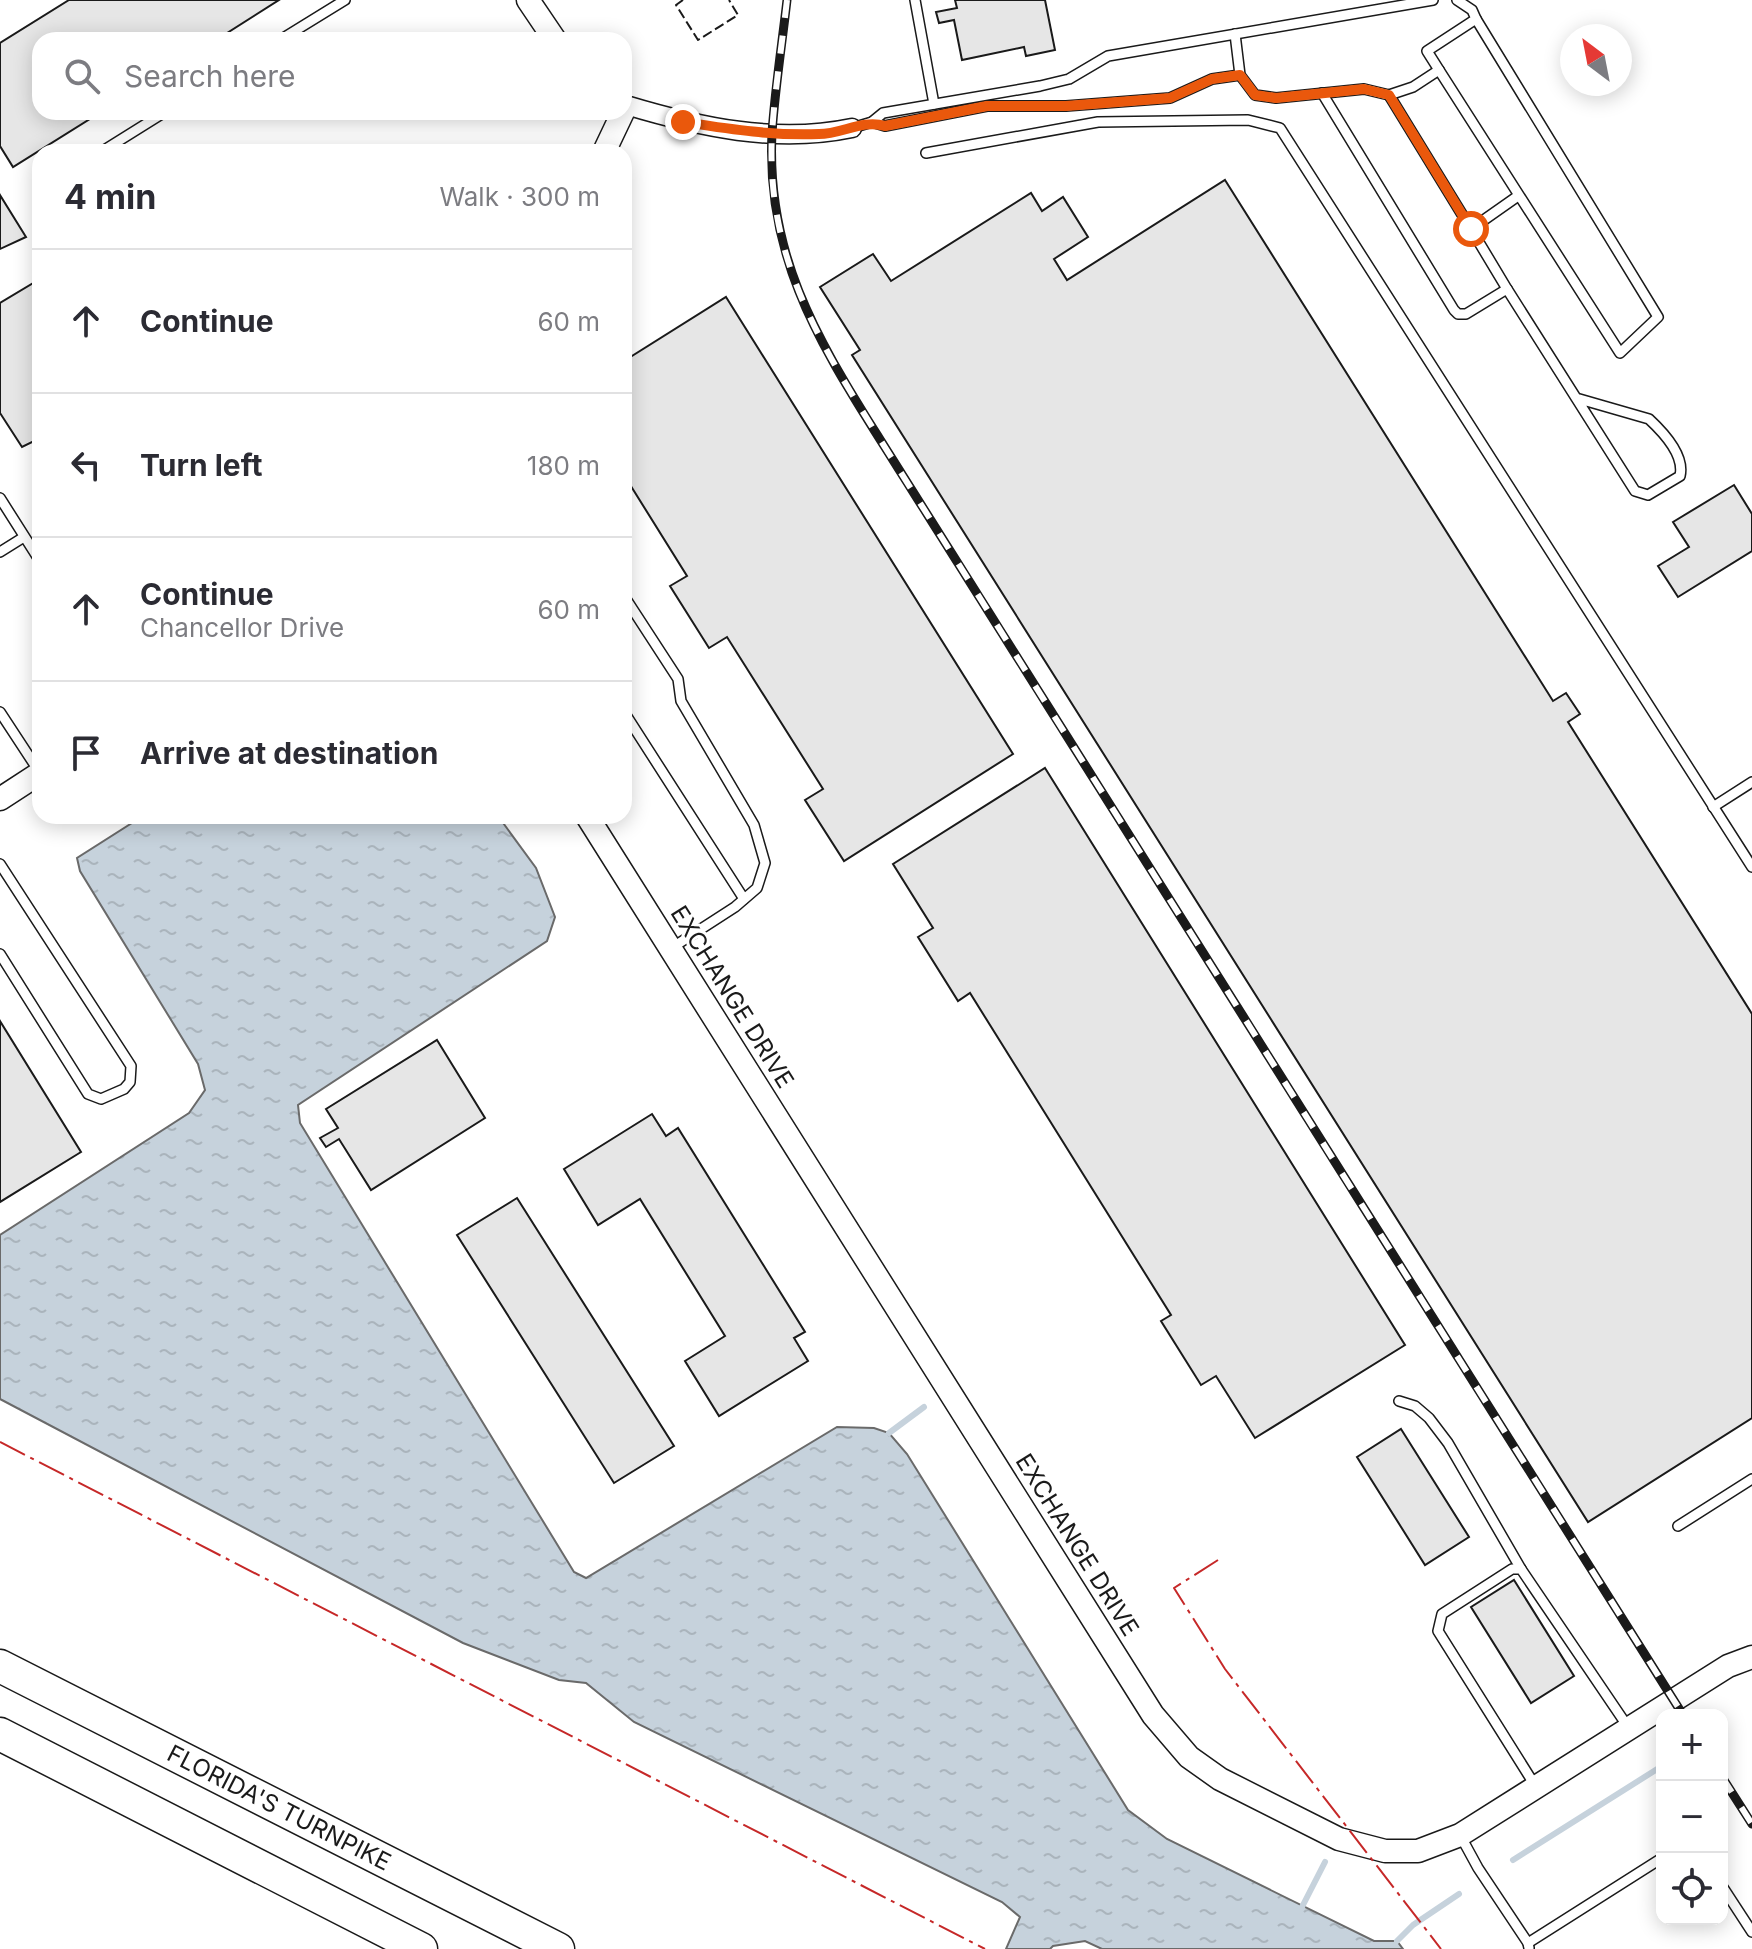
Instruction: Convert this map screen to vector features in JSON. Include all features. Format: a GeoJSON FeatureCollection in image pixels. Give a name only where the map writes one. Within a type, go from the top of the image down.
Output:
{"type":"FeatureCollection","features":[{"type":"Feature","properties":{"kind":"highway","name":"FLORIDA'S TURNPIKE"},"geometry":{"type":"LineString","coordinates":[[0,1666],[558,1949]]}},
{"type":"Feature","properties":{"kind":"highway"},"geometry":{"type":"LineString","coordinates":[[0,1734],[421,1949]]}},
{"type":"Feature","properties":{"kind":"street"},"geometry":{"type":"LineString","coordinates":[[528,0],[550,32]]}},
{"type":"Feature","properties":{"kind":"street"},"geometry":{"type":"LineString","coordinates":[[632,110],[683,122],[772,135],[823,134],[852,128]]}},
{"type":"Feature","properties":{"kind":"street"},"geometry":{"type":"LineString","coordinates":[[608,144],[619,120]]}},
{"type":"Feature","properties":{"kind":"street"},"geometry":{"type":"LineString","coordinates":[[0,799],[32,778]]}},
{"type":"Feature","properties":{"kind":"street","name":"EXCHANGE DRIVE"},"geometry":{"type":"LineString","coordinates":[[592,824],[1153,1715],[1189,1757],[1220,1779],[1339,1839],[1385,1851],[1418,1851],[1460,1835],[1728,1666],[1752,1657]]}},
{"type":"Feature","properties":{"kind":"lane"},"geometry":{"type":"LineString","coordinates":[[293,32],[345,0]]}},
{"type":"Feature","properties":{"kind":"lane"},"geometry":{"type":"LineString","coordinates":[[915,0],[934,104]]}},
{"type":"Feature","properties":{"kind":"lane"},"geometry":{"type":"LineString","coordinates":[[852,128],[872,122],[883,113],[1069,79],[1108,56],[1433,0]]}},
{"type":"Feature","properties":{"kind":"lane"},"geometry":{"type":"LineString","coordinates":[[1457,0],[1472,10],[1658,317],[1620,353],[1427,51],[1476,19]]}},
{"type":"Feature","properties":{"kind":"lane"},"geometry":{"type":"LineString","coordinates":[[1235,34],[1240,75],[1255,95],[1276,98],[1364,89],[1389,95],[1413,87],[1439,70]]}},
{"type":"Feature","properties":{"kind":"lane"},"geometry":{"type":"LineString","coordinates":[[872,122],[885,126],[987,106],[1066,106],[1170,98],[1212,79],[1240,75]]}},
{"type":"Feature","properties":{"kind":"lane"},"geometry":{"type":"LineString","coordinates":[[1322,93],[1454,310],[1458,314],[1466,314],[1507,289]]}},
{"type":"Feature","properties":{"kind":"lane"},"geometry":{"type":"LineString","coordinates":[[1389,95],[1507,289],[1576,398],[1639,494],[1648,495],[1680,476],[1680,460],[1649,419],[1576,398]]}},
{"type":"Feature","properties":{"kind":"lane"},"geometry":{"type":"LineString","coordinates":[[114,144],[152,120]]}},
{"type":"Feature","properties":{"kind":"lane"},"geometry":{"type":"LineString","coordinates":[[926,153],[1098,122],[1248,120],[1280,128],[1752,867]]}},
{"type":"Feature","properties":{"kind":"lane"},"geometry":{"type":"LineString","coordinates":[[1471,229],[1518,196]]}},
{"type":"Feature","properties":{"kind":"lane"},"geometry":{"type":"LineString","coordinates":[[0,498],[32,549]]}},
{"type":"Feature","properties":{"kind":"lane"},"geometry":{"type":"LineString","coordinates":[[0,552],[24,537]]}},
{"type":"Feature","properties":{"kind":"lane"},"geometry":{"type":"LineString","coordinates":[[632,608],[678,679],[681,701],[754,825],[765,863],[757,888],[670,949]]}},
{"type":"Feature","properties":{"kind":"lane"},"geometry":{"type":"LineString","coordinates":[[0,712],[32,761]]}},
{"type":"Feature","properties":{"kind":"lane"},"geometry":{"type":"LineString","coordinates":[[632,724],[744,899]]}},
{"type":"Feature","properties":{"kind":"lane"},"geometry":{"type":"LineString","coordinates":[[1713,807],[1752,782]]}},
{"type":"Feature","properties":{"kind":"lane"},"geometry":{"type":"LineString","coordinates":[[0,864],[131,1066],[130,1082],[124,1089],[101,1099],[88,1094],[0,954]]}},
{"type":"Feature","properties":{"kind":"lane"},"geometry":{"type":"LineString","coordinates":[[1399,1401],[1415,1406],[1429,1418],[1448,1443],[1521,1569],[1630,1729]]}},
{"type":"Feature","properties":{"kind":"lane"},"geometry":{"type":"LineString","coordinates":[[1678,1526],[1752,1479]]}},
{"type":"Feature","properties":{"kind":"lane"},"geometry":{"type":"LineString","coordinates":[[1521,1569],[1512,1569],[1442,1614],[1438,1631],[1536,1787]]}},
{"type":"Feature","properties":{"kind":"lane"},"geometry":{"type":"LineString","coordinates":[[1460,1835],[1529,1946],[1656,1862]]}},
{"type":"Feature","properties":{"kind":"lane"},"geometry":{"type":"LineString","coordinates":[[1728,1895],[1752,1932]]}},
{"type":"Feature","properties":{"kind":"water"},"geometry":{"type":"Polygon","coordinates":[[[130,824],[504,824],[536,868],[555,917],[547,941],[298,1105],[300,1123],[574,1572],[586,1578],[837,1427],[874,1428],[889,1433],[907,1454],[1128,1810],[1167,1839],[1374,1941],[1397,1941],[1403,1949],[1102,1949],[1085,1941],[1050,1949],[1006,1949],[1020,1917],[1002,1902],[634,1722],[586,1683],[559,1680],[463,1643],[0,1399],[0,1235],[189,1113],[205,1090],[198,1064],[80,871],[77,858],[130,824]]]}},
{"type":"Feature","properties":{"kind":"building"},"geometry":{"type":"Polygon","coordinates":[[[69,0],[279,0],[229,32],[32,32],[32,120],[88,120],[50,144],[32,144],[32,155],[13,167],[0,146],[0,43],[69,0]]]}},
{"type":"Feature","properties":{"kind":"building"},"geometry":{"type":"Polygon","coordinates":[[[955,0],[1045,0],[1055,50],[1026,56],[1024,47],[962,60],[954,20],[939,23],[936,12],[957,8],[955,0]]]}},
{"type":"Feature","properties":{"kind":"building"},"geometry":{"type":"Polygon","coordinates":[[[1225,180],[1553,701],[1566,693],[1580,714],[1568,722],[1752,1014],[1752,1418],[1588,1522],[852,355],[860,350],[820,287],[873,254],[891,281],[1031,193],[1042,211],[1063,197],[1088,237],[1054,259],[1067,280],[1225,180]]]}},
{"type":"Feature","properties":{"kind":"building"},"geometry":{"type":"Polygon","coordinates":[[[0,195],[26,237],[0,249],[0,195]]]}},
{"type":"Feature","properties":{"kind":"building"},"geometry":{"type":"Polygon","coordinates":[[[32,284],[32,442],[22,447],[0,413],[0,303],[32,284]]]}},
{"type":"Feature","properties":{"kind":"building"},"geometry":{"type":"Polygon","coordinates":[[[726,297],[1013,754],[844,861],[805,800],[823,789],[727,637],[709,648],[670,586],[687,576],[632,488],[632,356],[726,297]]]}},
{"type":"Feature","properties":{"kind":"building"},"geometry":{"type":"Polygon","coordinates":[[[1734,485],[1752,514],[1752,551],[1678,597],[1658,566],[1689,547],[1673,522],[1734,485]]]}},
{"type":"Feature","properties":{"kind":"building"},"geometry":{"type":"Polygon","coordinates":[[[1045,768],[1405,1345],[1255,1438],[1216,1376],[1201,1385],[1161,1321],[1171,1315],[970,993],[958,1001],[918,937],[933,928],[893,864],[1045,768]]]}},
{"type":"Feature","properties":{"kind":"building"},"geometry":{"type":"Polygon","coordinates":[[[0,1021],[81,1152],[0,1202],[0,1021]]]}},
{"type":"Feature","properties":{"kind":"building"},"geometry":{"type":"Polygon","coordinates":[[[437,1040],[485,1118],[371,1190],[339,1139],[326,1147],[320,1138],[338,1128],[326,1109],[437,1040]]]}},
{"type":"Feature","properties":{"kind":"building"},"geometry":{"type":"Polygon","coordinates":[[[652,1114],[666,1136],[678,1128],[805,1332],[794,1338],[808,1361],[719,1416],[685,1361],[725,1336],[640,1199],[598,1225],[564,1169],[652,1114]]]}},
{"type":"Feature","properties":{"kind":"building"},"geometry":{"type":"Polygon","coordinates":[[[517,1198],[674,1446],[614,1483],[457,1235],[517,1198]]]}},
{"type":"Feature","properties":{"kind":"building"},"geometry":{"type":"Polygon","coordinates":[[[1401,1429],[1469,1537],[1425,1565],[1357,1457],[1401,1429]]]}},
{"type":"Feature","properties":{"kind":"building"},"geometry":{"type":"Polygon","coordinates":[[[1514,1580],[1574,1676],[1531,1703],[1471,1607],[1514,1580]]]}},
{"type":"Feature","properties":{"kind":"waterway"},"geometry":{"type":"LineString","coordinates":[[889,1433],[924,1407]]}},
{"type":"Feature","properties":{"kind":"waterway"},"geometry":{"type":"LineString","coordinates":[[1513,1860],[1656,1770]]}},
{"type":"Feature","properties":{"kind":"waterway"},"geometry":{"type":"LineString","coordinates":[[1302,1907],[1325,1862]]}},
{"type":"Feature","properties":{"kind":"waterway"},"geometry":{"type":"LineString","coordinates":[[1397,1941],[1413,1925],[1459,1894]]}},
{"type":"Feature","properties":{"kind":"railway"},"geometry":{"type":"LineString","coordinates":[[787,0],[772,133],[772,176],[777,216],[799,291],[833,362],[1679,1709]]}},
{"type":"Feature","properties":{"kind":"railway"},"geometry":{"type":"LineString","coordinates":[[1725,1781],[1752,1824]]}},
{"type":"Feature","properties":{"kind":"fence"},"geometry":{"type":"LineString","coordinates":[[683,0],[676,5],[698,40],[738,15],[729,0]]}},
{"type":"Feature","properties":{"kind":"power"},"geometry":{"type":"LineString","coordinates":[[0,1442],[985,1949]]}},
{"type":"Feature","properties":{"kind":"power"},"geometry":{"type":"LineString","coordinates":[[1218,1560],[1174,1588],[1225,1669],[1441,1949]]}},
{"type":"Feature","properties":{"kind":"route"},"geometry":{"type":"LineString","coordinates":[[683,122],[772,135],[823,134],[872,122],[885,126],[987,106],[1066,106],[1170,98],[1212,79],[1240,75],[1255,95],[1276,98],[1364,89],[1389,95],[1471,229]]}}]}
